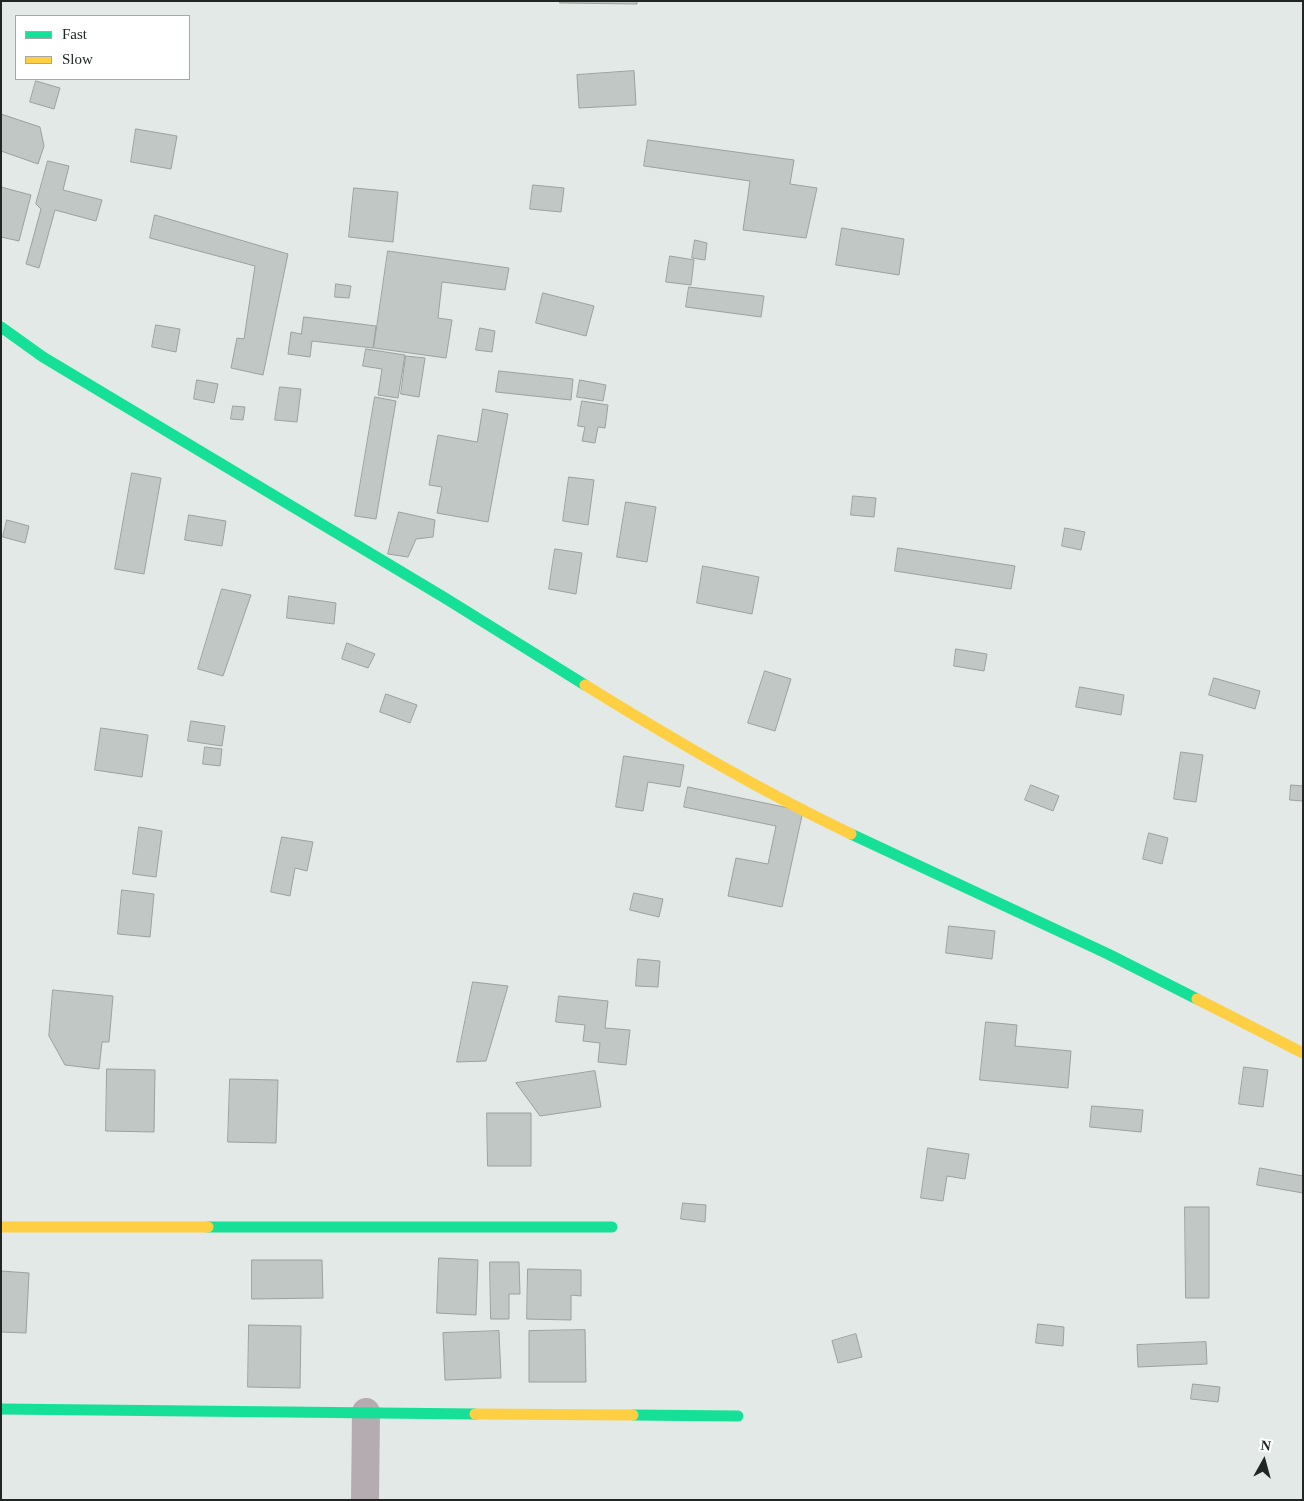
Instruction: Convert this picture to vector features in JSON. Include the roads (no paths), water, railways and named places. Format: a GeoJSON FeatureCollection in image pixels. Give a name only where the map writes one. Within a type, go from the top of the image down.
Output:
{"type":"FeatureCollection","features":[{"type":"Feature","properties":{"kind":"street"},"geometry":{"type":"LineString","coordinates":[[1,327],[43,357],[445,598],[661,732],[803,810],[1108,954],[1303,1052]]}},
{"type":"Feature","properties":{"kind":"street"},"geometry":{"type":"LineString","coordinates":[[1,1227],[612,1227]]}},
{"type":"Feature","properties":{"kind":"street"},"geometry":{"type":"LineString","coordinates":[[1,1409],[738,1416]]}},
{"type":"Feature","properties":{"kind":"street"},"geometry":{"type":"LineString","coordinates":[[365,1500],[366,1412]]}}]}
